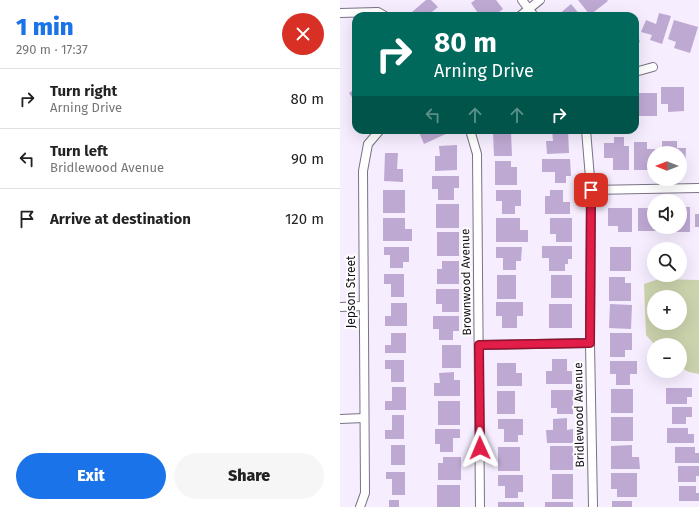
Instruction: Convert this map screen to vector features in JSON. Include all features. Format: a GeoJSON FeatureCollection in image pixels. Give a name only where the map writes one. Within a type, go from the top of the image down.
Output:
{"type":"FeatureCollection","features":[{"type":"Feature","properties":{"kind":"street"},"geometry":{"type":"LineString","coordinates":[[522,0],[531,12]]}},
{"type":"Feature","properties":{"kind":"street"},"geometry":{"type":"LineString","coordinates":[[525,12],[540,0]]}},
{"type":"Feature","properties":{"kind":"street"},"geometry":{"type":"LineString","coordinates":[[340,14],[352,13]]}},
{"type":"Feature","properties":{"kind":"street"},"geometry":{"type":"LineString","coordinates":[[639,71],[653,67]]}},
{"type":"Feature","properties":{"kind":"street","name":"Jepson Street"},"geometry":{"type":"LineString","coordinates":[[360,507],[365,493],[362,306],[362,171],[368,144],[377,134]]}},
{"type":"Feature","properties":{"kind":"street","name":"Brownwood Avenue"},"geometry":{"type":"LineString","coordinates":[[471,134],[476,154],[480,507]]}},
{"type":"Feature","properties":{"kind":"street","name":"Bridlewood Avenue"},"geometry":{"type":"LineString","coordinates":[[586,134],[591,190],[590,343],[592,507]]}},
{"type":"Feature","properties":{"kind":"street"},"geometry":{"type":"LineString","coordinates":[[591,190],[699,188]]}},
{"type":"Feature","properties":{"kind":"street"},"geometry":{"type":"LineString","coordinates":[[340,307],[362,306]]}},
{"type":"Feature","properties":{"kind":"street"},"geometry":{"type":"LineString","coordinates":[[479,345],[590,343]]}},
{"type":"Feature","properties":{"kind":"street"},"geometry":{"type":"LineString","coordinates":[[340,419],[364,418]]}},
{"type":"Feature","properties":{"kind":"green space"},"geometry":{"type":"Polygon","coordinates":[[[687,280],[699,280],[699,374],[687,371],[687,338],[649,338],[646,335],[644,284],[650,282],[687,282],[687,280]]]}},
{"type":"Feature","properties":{"kind":"building"},"geometry":{"type":"Polygon","coordinates":[[[426,0],[431,0],[438,7],[432,12],[412,12],[426,0]]]}},
{"type":"Feature","properties":{"kind":"building"},"geometry":{"type":"Polygon","coordinates":[[[475,0],[496,0],[503,9],[499,12],[477,12],[471,3],[475,0]]]}},
{"type":"Feature","properties":{"kind":"building"},"geometry":{"type":"Polygon","coordinates":[[[578,0],[608,1],[594,12],[588,12],[578,0]]]}},
{"type":"Feature","properties":{"kind":"building"},"geometry":{"type":"Polygon","coordinates":[[[571,4],[578,12],[562,12],[571,4]]]}},
{"type":"Feature","properties":{"kind":"building"},"geometry":{"type":"Polygon","coordinates":[[[659,13],[671,16],[662,44],[650,40],[652,35],[641,32],[646,20],[656,24],[659,13]]]}},
{"type":"Feature","properties":{"kind":"building"},"geometry":{"type":"Polygon","coordinates":[[[674,20],[698,27],[690,53],[674,48],[676,42],[668,39],[674,20]]]}},
{"type":"Feature","properties":{"kind":"building"},"geometry":{"type":"Polygon","coordinates":[[[661,87],[684,87],[684,111],[668,112],[668,104],[661,104],[661,87]]]}},
{"type":"Feature","properties":{"kind":"building"},"geometry":{"type":"Polygon","coordinates":[[[639,93],[657,93],[657,116],[639,116],[639,93]]]}},
{"type":"Feature","properties":{"kind":"building"},"geometry":{"type":"Polygon","coordinates":[[[420,134],[446,134],[424,144],[420,134]]]}},
{"type":"Feature","properties":{"kind":"building"},"geometry":{"type":"Polygon","coordinates":[[[493,134],[511,134],[512,156],[494,156],[493,134]]]}},
{"type":"Feature","properties":{"kind":"building"},"geometry":{"type":"Polygon","coordinates":[[[552,134],[568,134],[569,153],[547,154],[546,141],[553,141],[552,134]]]}},
{"type":"Feature","properties":{"kind":"building"},"geometry":{"type":"Polygon","coordinates":[[[614,137],[624,137],[624,146],[629,146],[629,170],[613,170],[613,158],[604,158],[604,143],[614,143],[614,137]]]}},
{"type":"Feature","properties":{"kind":"building"},"geometry":{"type":"Polygon","coordinates":[[[662,141],[677,141],[677,146],[662,146],[662,141]]]}},
{"type":"Feature","properties":{"kind":"building"},"geometry":{"type":"Polygon","coordinates":[[[634,142],[647,142],[647,170],[634,170],[634,142]]]}},
{"type":"Feature","properties":{"kind":"building"},"geometry":{"type":"Polygon","coordinates":[[[457,145],[457,170],[435,171],[435,156],[440,156],[439,146],[457,145]]]}},
{"type":"Feature","properties":{"kind":"building"},"geometry":{"type":"Polygon","coordinates":[[[385,153],[398,153],[397,169],[403,169],[403,182],[384,181],[385,153]]]}},
{"type":"Feature","properties":{"kind":"building"},"geometry":{"type":"Polygon","coordinates":[[[542,159],[570,159],[571,176],[566,176],[566,183],[555,183],[555,172],[542,172],[542,159]]]}},
{"type":"Feature","properties":{"kind":"building"},"geometry":{"type":"Polygon","coordinates":[[[495,161],[511,161],[511,167],[517,167],[517,185],[495,185],[495,161]]]}},
{"type":"Feature","properties":{"kind":"building"},"geometry":{"type":"Polygon","coordinates":[[[432,176],[459,176],[459,188],[454,188],[454,200],[438,200],[438,189],[432,189],[432,176]]]}},
{"type":"Feature","properties":{"kind":"building"},"geometry":{"type":"Polygon","coordinates":[[[383,190],[405,190],[405,213],[383,213],[383,190]]]}},
{"type":"Feature","properties":{"kind":"building"},"geometry":{"type":"Polygon","coordinates":[[[496,190],[521,190],[521,206],[515,206],[515,214],[502,214],[502,201],[496,201],[496,190]]]}},
{"type":"Feature","properties":{"kind":"building"},"geometry":{"type":"Polygon","coordinates":[[[550,190],[563,190],[563,202],[570,202],[570,214],[545,214],[545,196],[550,196],[550,190]]]}},
{"type":"Feature","properties":{"kind":"building"},"geometry":{"type":"Polygon","coordinates":[[[436,204],[459,204],[459,228],[436,228],[436,204]]]}},
{"type":"Feature","properties":{"kind":"building"},"geometry":{"type":"Polygon","coordinates":[[[687,207],[690,207],[690,232],[687,232],[687,207]]]}},
{"type":"Feature","properties":{"kind":"building"},"geometry":{"type":"Polygon","coordinates":[[[608,208],[632,208],[632,232],[618,232],[618,226],[608,226],[608,208]]]}},
{"type":"Feature","properties":{"kind":"building"},"geometry":{"type":"Polygon","coordinates":[[[638,208],[647,208],[647,231],[638,231],[638,208]]]}},
{"type":"Feature","properties":{"kind":"building"},"geometry":{"type":"Polygon","coordinates":[[[695,214],[699,214],[699,227],[695,227],[695,214]]]}},
{"type":"Feature","properties":{"kind":"building"},"geometry":{"type":"Polygon","coordinates":[[[383,218],[405,218],[405,229],[412,229],[412,241],[383,241],[383,218]]]}},
{"type":"Feature","properties":{"kind":"building"},"geometry":{"type":"Polygon","coordinates":[[[496,218],[520,218],[520,230],[528,230],[528,242],[496,242],[496,218]]]}},
{"type":"Feature","properties":{"kind":"building"},"geometry":{"type":"Polygon","coordinates":[[[550,218],[572,218],[572,242],[556,242],[556,234],[550,234],[550,218]]]}},
{"type":"Feature","properties":{"kind":"building"},"geometry":{"type":"Polygon","coordinates":[[[437,232],[459,232],[459,256],[437,256],[437,232]]]}},
{"type":"Feature","properties":{"kind":"building"},"geometry":{"type":"Polygon","coordinates":[[[542,246],[572,246],[572,259],[568,259],[568,264],[565,264],[565,271],[549,271],[549,258],[542,258],[542,246]]]}},
{"type":"Feature","properties":{"kind":"building"},"geometry":{"type":"Polygon","coordinates":[[[384,247],[409,247],[409,262],[403,262],[403,268],[390,268],[390,255],[384,255],[384,247]]]}},
{"type":"Feature","properties":{"kind":"building"},"geometry":{"type":"Polygon","coordinates":[[[496,247],[522,247],[521,261],[516,261],[516,270],[503,270],[503,258],[496,258],[496,247]]]}},
{"type":"Feature","properties":{"kind":"building"},"geometry":{"type":"Polygon","coordinates":[[[610,247],[631,247],[631,271],[610,271],[610,247]]]}},
{"type":"Feature","properties":{"kind":"building"},"geometry":{"type":"Polygon","coordinates":[[[442,261],[459,261],[459,284],[437,284],[437,269],[442,269],[442,261]]]}},
{"type":"Feature","properties":{"kind":"building"},"geometry":{"type":"Polygon","coordinates":[[[384,274],[404,274],[404,297],[391,297],[391,284],[384,284],[384,274]]]}},
{"type":"Feature","properties":{"kind":"building"},"geometry":{"type":"Polygon","coordinates":[[[497,275],[516,275],[516,299],[497,299],[497,275]]]}},
{"type":"Feature","properties":{"kind":"building"},"geometry":{"type":"Polygon","coordinates":[[[551,275],[572,275],[572,298],[551,298],[551,275]]]}},
{"type":"Feature","properties":{"kind":"building"},"geometry":{"type":"Polygon","coordinates":[[[609,277],[625,277],[625,283],[631,283],[631,301],[609,301],[609,277]]]}},
{"type":"Feature","properties":{"kind":"building"},"geometry":{"type":"Polygon","coordinates":[[[436,289],[459,289],[459,312],[442,312],[442,304],[436,304],[436,289]]]}},
{"type":"Feature","properties":{"kind":"building"},"geometry":{"type":"Polygon","coordinates":[[[496,302],[523,302],[523,316],[517,316],[517,328],[502,328],[502,316],[496,316],[496,302]]]}},
{"type":"Feature","properties":{"kind":"building"},"geometry":{"type":"Polygon","coordinates":[[[391,303],[407,303],[407,326],[385,326],[385,316],[391,316],[391,303]]]}},
{"type":"Feature","properties":{"kind":"building"},"geometry":{"type":"Polygon","coordinates":[[[549,304],[572,304],[572,328],[549,328],[549,304]]]}},
{"type":"Feature","properties":{"kind":"building"},"geometry":{"type":"Polygon","coordinates":[[[610,304],[632,305],[631,329],[609,328],[610,304]]]}},
{"type":"Feature","properties":{"kind":"building"},"geometry":{"type":"Polygon","coordinates":[[[433,316],[459,316],[459,331],[453,331],[453,340],[439,340],[439,329],[433,329],[433,316]]]}},
{"type":"Feature","properties":{"kind":"building"},"geometry":{"type":"Polygon","coordinates":[[[391,333],[406,333],[406,353],[385,353],[385,345],[391,345],[391,333]]]}},
{"type":"Feature","properties":{"kind":"building"},"geometry":{"type":"Polygon","coordinates":[[[610,333],[632,333],[632,350],[625,350],[625,357],[610,357],[610,333]]]}},
{"type":"Feature","properties":{"kind":"building"},"geometry":{"type":"Polygon","coordinates":[[[442,345],[461,345],[461,368],[442,368],[442,345]]]}},
{"type":"Feature","properties":{"kind":"building"},"geometry":{"type":"Polygon","coordinates":[[[552,359],[567,359],[567,371],[572,371],[572,384],[546,384],[546,371],[552,371],[552,359]]]}},
{"type":"Feature","properties":{"kind":"building"},"geometry":{"type":"Polygon","coordinates":[[[385,360],[404,360],[404,382],[391,382],[391,369],[385,369],[385,360]]]}},
{"type":"Feature","properties":{"kind":"building"},"geometry":{"type":"Polygon","coordinates":[[[610,361],[637,361],[637,374],[630,374],[630,385],[616,385],[616,374],[610,374],[610,361]]]}},
{"type":"Feature","properties":{"kind":"building"},"geometry":{"type":"Polygon","coordinates":[[[497,363],[516,363],[516,373],[522,373],[522,386],[497,386],[497,363]]]}},
{"type":"Feature","properties":{"kind":"building"},"geometry":{"type":"Polygon","coordinates":[[[454,372],[454,380],[460,380],[460,396],[434,396],[434,383],[440,383],[439,373],[454,372]]]}},
{"type":"Feature","properties":{"kind":"building"},"geometry":{"type":"Polygon","coordinates":[[[392,387],[406,387],[406,410],[385,410],[385,401],[392,401],[392,387]]]}},
{"type":"Feature","properties":{"kind":"building"},"geometry":{"type":"Polygon","coordinates":[[[666,388],[692,388],[692,397],[687,397],[687,404],[666,404],[666,388]]]}},
{"type":"Feature","properties":{"kind":"building"},"geometry":{"type":"Polygon","coordinates":[[[611,389],[633,389],[633,413],[611,413],[611,389]]]}},
{"type":"Feature","properties":{"kind":"building"},"geometry":{"type":"Polygon","coordinates":[[[551,390],[573,390],[573,414],[557,414],[557,408],[551,408],[551,390]]]}},
{"type":"Feature","properties":{"kind":"building"},"geometry":{"type":"Polygon","coordinates":[[[497,391],[515,391],[515,414],[497,414],[497,391]]]}},
{"type":"Feature","properties":{"kind":"building"},"geometry":{"type":"Polygon","coordinates":[[[438,401],[460,401],[460,425],[438,425],[438,401]]]}},
{"type":"Feature","properties":{"kind":"building"},"geometry":{"type":"Polygon","coordinates":[[[672,407],[692,407],[692,417],[686,417],[686,424],[672,424],[672,407]]]}},
{"type":"Feature","properties":{"kind":"building"},"geometry":{"type":"Polygon","coordinates":[[[392,415],[404,415],[404,439],[385,439],[385,430],[392,430],[392,415]]]}},
{"type":"Feature","properties":{"kind":"building"},"geometry":{"type":"Polygon","coordinates":[[[611,417],[633,417],[633,441],[611,441],[611,417]]]}},
{"type":"Feature","properties":{"kind":"building"},"geometry":{"type":"Polygon","coordinates":[[[567,418],[567,430],[573,429],[573,443],[547,443],[546,430],[553,430],[553,419],[567,418]]]}},
{"type":"Feature","properties":{"kind":"building"},"geometry":{"type":"Polygon","coordinates":[[[498,419],[523,419],[523,435],[518,435],[518,442],[504,442],[504,429],[498,429],[498,419]]]}},
{"type":"Feature","properties":{"kind":"building"},"geometry":{"type":"Polygon","coordinates":[[[667,428],[688,428],[688,434],[694,434],[694,443],[667,443],[667,428]]]}},
{"type":"Feature","properties":{"kind":"building"},"geometry":{"type":"Polygon","coordinates":[[[435,429],[460,429],[460,438],[453,438],[453,452],[440,452],[440,444],[435,444],[435,429]]]}},
{"type":"Feature","properties":{"kind":"building"},"geometry":{"type":"Polygon","coordinates":[[[391,445],[405,445],[405,465],[391,465],[391,445]]]}},
{"type":"Feature","properties":{"kind":"building"},"geometry":{"type":"Polygon","coordinates":[[[632,445],[632,457],[639,457],[640,469],[611,469],[611,446],[632,445]]]}},
{"type":"Feature","properties":{"kind":"building"},"geometry":{"type":"Polygon","coordinates":[[[550,446],[573,446],[573,470],[550,470],[550,446]]]}},
{"type":"Feature","properties":{"kind":"building"},"geometry":{"type":"Polygon","coordinates":[[[498,447],[520,447],[520,471],[498,471],[498,447]]]}},
{"type":"Feature","properties":{"kind":"building"},"geometry":{"type":"Polygon","coordinates":[[[675,447],[695,447],[695,453],[699,453],[699,463],[675,463],[675,447]]]}},
{"type":"Feature","properties":{"kind":"building"},"geometry":{"type":"Polygon","coordinates":[[[443,457],[461,457],[461,480],[438,480],[438,463],[443,463],[443,457]]]}},
{"type":"Feature","properties":{"kind":"building"},"geometry":{"type":"Polygon","coordinates":[[[678,466],[699,466],[699,476],[696,476],[696,482],[678,482],[678,466]]]}},
{"type":"Feature","properties":{"kind":"building"},"geometry":{"type":"Polygon","coordinates":[[[386,472],[405,472],[405,495],[392,495],[392,479],[386,479],[386,472]]]}},
{"type":"Feature","properties":{"kind":"building"},"geometry":{"type":"Polygon","coordinates":[[[611,473],[637,473],[637,497],[617,497],[617,489],[611,489],[611,473]]]}},
{"type":"Feature","properties":{"kind":"building"},"geometry":{"type":"Polygon","coordinates":[[[552,474],[573,474],[573,499],[552,499],[552,474]]]}},
{"type":"Feature","properties":{"kind":"building"},"geometry":{"type":"Polygon","coordinates":[[[498,475],[523,475],[523,492],[518,492],[518,498],[505,498],[505,486],[498,486],[498,475]]]}},
{"type":"Feature","properties":{"kind":"building"},"geometry":{"type":"Polygon","coordinates":[[[437,485],[460,485],[460,507],[437,507],[437,485]]]}},
{"type":"Feature","properties":{"kind":"building"},"geometry":{"type":"Polygon","coordinates":[[[679,486],[696,486],[696,493],[699,493],[699,501],[679,501],[679,486]]]}},
{"type":"Feature","properties":{"kind":"building"},"geometry":{"type":"Polygon","coordinates":[[[389,500],[399,500],[399,507],[389,507],[389,500]]]}},
{"type":"Feature","properties":{"kind":"building"},"geometry":{"type":"Polygon","coordinates":[[[612,501],[632,501],[632,507],[612,507],[612,501]]]}},
{"type":"Feature","properties":{"kind":"building"},"geometry":{"type":"Polygon","coordinates":[[[498,502],[524,502],[524,507],[498,507],[498,502]]]}},
{"type":"Feature","properties":{"kind":"building"},"geometry":{"type":"Polygon","coordinates":[[[545,502],[573,502],[573,507],[545,507],[545,502]]]}},
{"type":"Feature","properties":{"kind":"route"},"geometry":{"type":"LineString","coordinates":[[480,448],[479,345],[590,343],[591,190]]}}]}
